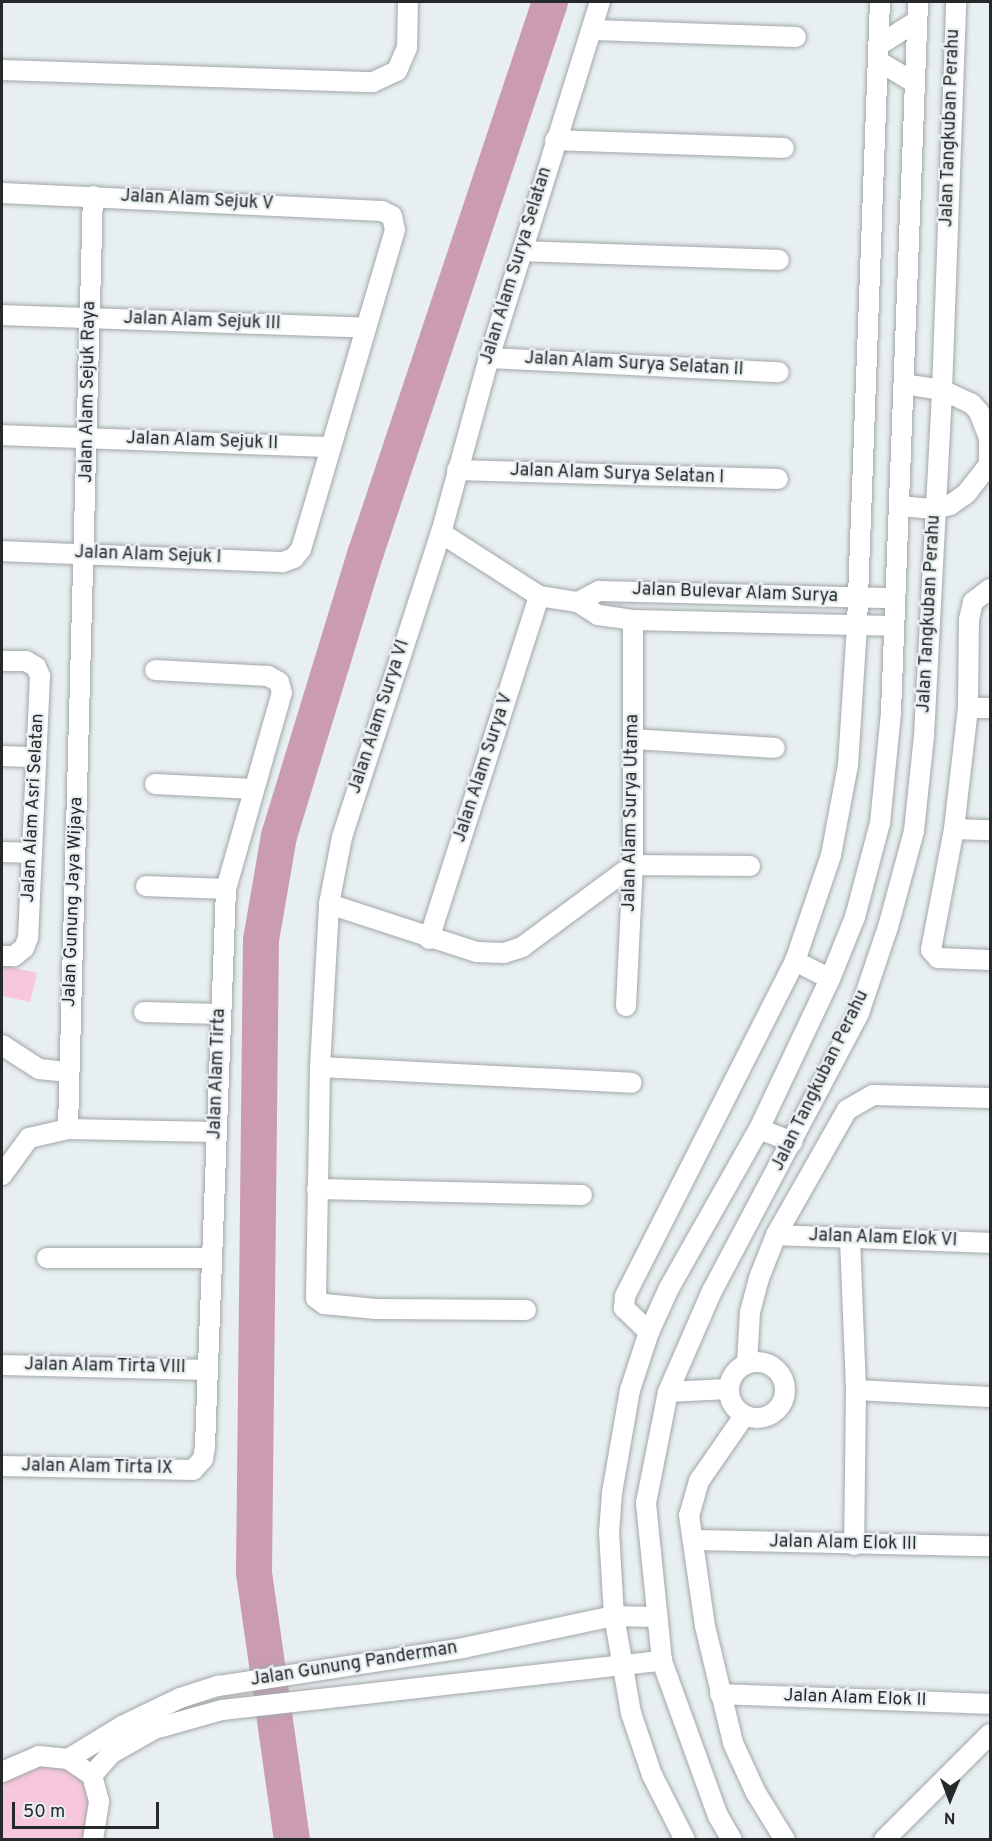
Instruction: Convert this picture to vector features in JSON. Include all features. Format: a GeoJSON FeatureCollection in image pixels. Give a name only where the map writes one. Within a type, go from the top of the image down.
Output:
{"type":"FeatureCollection","features":[{"type":"Feature","properties":{"kind":"street"},"geometry":{"type":"LineString","coordinates":[[2,70],[373,82],[398,71],[407,48],[408,2]]}},
{"type":"Feature","properties":{"kind":"street","name":"Jalan Alam Surya Selatan"},"geometry":{"type":"LineString","coordinates":[[441,532],[489,358],[555,140],[594,30],[600,2]]}},
{"type":"Feature","properties":{"kind":"street"},"geometry":{"type":"LineString","coordinates":[[649,1332],[624,1308],[625,1296],[795,961],[831,855],[848,765],[859,597],[880,2]]}},
{"type":"Feature","properties":{"kind":"street","name":"Jalan Tangkuban Perahu"},"geometry":{"type":"LineString","coordinates":[[732,1839],[714,1806],[662,1661],[655,1617],[646,1503],[668,1392],[712,1291],[793,1142],[859,1012],[888,927],[914,831],[924,736],[942,390],[956,2]]}},
{"type":"Feature","properties":{"kind":"street"},"geometry":{"type":"LineString","coordinates":[[879,53],[917,11]]}},
{"type":"Feature","properties":{"kind":"street","name":"Jalan Tangkuban Perahu"},"geometry":{"type":"LineString","coordinates":[[685,1839],[637,1738],[614,1616],[609,1533],[612,1493],[630,1390],[649,1332],[669,1288],[759,1129],[830,979],[855,917],[880,823],[891,712],[892,626],[904,384],[917,11]]}},
{"type":"Feature","properties":{"kind":"street"},"geometry":{"type":"LineString","coordinates":[[594,30],[796,37]]}},
{"type":"Feature","properties":{"kind":"street"},"geometry":{"type":"LineString","coordinates":[[879,53],[915,82]]}},
{"type":"Feature","properties":{"kind":"street"},"geometry":{"type":"LineString","coordinates":[[555,140],[784,148]]}},
{"type":"Feature","properties":{"kind":"street","name":"Jalan Alam Sejuk V"},"geometry":{"type":"LineString","coordinates":[[2,194],[93,196],[382,211],[392,216],[395,230],[366,328]]}},
{"type":"Feature","properties":{"kind":"street","name":"Jalan Alam Sejuk Raya"},"geometry":{"type":"LineString","coordinates":[[85,589],[93,196]]}},
{"type":"Feature","properties":{"kind":"street"},"geometry":{"type":"LineString","coordinates":[[522,251],[779,261]]}},
{"type":"Feature","properties":{"kind":"street","name":"Jalan Alam Sejuk III"},"geometry":{"type":"LineString","coordinates":[[2,315],[366,328]]}},
{"type":"Feature","properties":{"kind":"street"},"geometry":{"type":"LineString","coordinates":[[331,447],[366,328]]}},
{"type":"Feature","properties":{"kind":"street","name":"Jalan Alam Surya Selatan II"},"geometry":{"type":"LineString","coordinates":[[489,358],[779,372]]}},
{"type":"Feature","properties":{"kind":"street"},"geometry":{"type":"LineString","coordinates":[[899,506],[935,509],[950,505],[966,494],[989,465],[990,438],[979,412],[972,404],[942,390],[904,384]]}},
{"type":"Feature","properties":{"kind":"street","name":"Jalan Alam Sejuk II"},"geometry":{"type":"LineString","coordinates":[[2,435],[331,447]]}},
{"type":"Feature","properties":{"kind":"street","name":"Jalan Alam Sejuk I"},"geometry":{"type":"LineString","coordinates":[[2,551],[283,562],[294,558],[301,549],[331,447]]}},
{"type":"Feature","properties":{"kind":"street","name":"Jalan Alam Surya Selatan I"},"geometry":{"type":"LineString","coordinates":[[457,470],[778,479]]}},
{"type":"Feature","properties":{"kind":"street","name":"Jalan Bulevar Alam Surya"},"geometry":{"type":"LineString","coordinates":[[441,532],[539,596],[578,602],[598,615],[633,620],[892,626]]}},
{"type":"Feature","properties":{"kind":"street","name":"Jalan Alam Surya VI"},"geometry":{"type":"LineString","coordinates":[[441,532],[342,837],[329,904],[320,1067],[314,1293],[324,1304],[376,1309],[526,1310]]}},
{"type":"Feature","properties":{"kind":"street","name":"Jalan Gunung Jaya Wijaya"},"geometry":{"type":"LineString","coordinates":[[68,1129],[85,589]]}},
{"type":"Feature","properties":{"kind":"street"},"geometry":{"type":"LineString","coordinates":[[990,589],[973,602],[968,708],[954,829],[931,950],[938,958],[990,960]]}},
{"type":"Feature","properties":{"kind":"street","name":"Jalan Bulevar Alam Surya"},"geometry":{"type":"LineString","coordinates":[[578,602],[599,591],[894,598]]}},
{"type":"Feature","properties":{"kind":"street"},"geometry":{"type":"LineString","coordinates":[[767,622],[768,595]]}},
{"type":"Feature","properties":{"kind":"street","name":"Jalan Alam Surya V"},"geometry":{"type":"LineString","coordinates":[[429,939],[539,596]]}},
{"type":"Feature","properties":{"kind":"street","name":"Jalan Alam Surya Utama"},"geometry":{"type":"LineString","coordinates":[[626,1006],[633,865],[633,620]]}},
{"type":"Feature","properties":{"kind":"street","name":"Jalan Alam Asri Selatan"},"geometry":{"type":"LineString","coordinates":[[2,660],[26,661],[36,667],[40,676],[28,938],[24,948],[14,956],[2,956]]}},
{"type":"Feature","properties":{"kind":"street","name":"Jalan Alam Tirta"},"geometry":{"type":"LineString","coordinates":[[155,670],[268,676],[279,682],[282,693],[226,889],[215,1132],[205,1446],[203,1460],[193,1470]]}},
{"type":"Feature","properties":{"kind":"street"},"geometry":{"type":"LineString","coordinates":[[968,708],[990,708]]}},
{"type":"Feature","properties":{"kind":"street"},"geometry":{"type":"LineString","coordinates":[[633,739],[775,748]]}},
{"type":"Feature","properties":{"kind":"street"},"geometry":{"type":"LineString","coordinates":[[2,756],[36,757]]}},
{"type":"Feature","properties":{"kind":"street"},"geometry":{"type":"LineString","coordinates":[[155,784],[253,789]]}},
{"type":"Feature","properties":{"kind":"street"},"geometry":{"type":"LineString","coordinates":[[954,829],[990,830]]}},
{"type":"Feature","properties":{"kind":"street"},"geometry":{"type":"LineString","coordinates":[[2,852],[32,853]]}},
{"type":"Feature","properties":{"kind":"street"},"geometry":{"type":"LineString","coordinates":[[329,904],[429,939],[477,952],[504,953],[522,947],[633,865],[750,866]]}},
{"type":"Feature","properties":{"kind":"street"},"geometry":{"type":"LineString","coordinates":[[146,886],[226,889]]}},
{"type":"Feature","properties":{"kind":"street"},"geometry":{"type":"LineString","coordinates":[[795,961],[830,979]]}},
{"type":"Feature","properties":{"kind":"street"},"geometry":{"type":"LineString","coordinates":[[144,1012],[220,1014]]}},
{"type":"Feature","properties":{"kind":"street"},"geometry":{"type":"LineString","coordinates":[[2,1045],[39,1069],[69,1072]]}},
{"type":"Feature","properties":{"kind":"street"},"geometry":{"type":"LineString","coordinates":[[320,1067],[632,1083]]}},
{"type":"Feature","properties":{"kind":"street"},"geometry":{"type":"LineString","coordinates":[[747,1363],[750,1312],[776,1235],[847,1110],[873,1095],[990,1098]]}},
{"type":"Feature","properties":{"kind":"street"},"geometry":{"type":"LineString","coordinates":[[2,1175],[29,1138],[68,1129],[215,1132]]}},
{"type":"Feature","properties":{"kind":"street"},"geometry":{"type":"LineString","coordinates":[[759,1129],[793,1142]]}},
{"type":"Feature","properties":{"kind":"street"},"geometry":{"type":"LineString","coordinates":[[317,1189],[582,1195]]}},
{"type":"Feature","properties":{"kind":"street","name":"Jalan Alam Elok VI"},"geometry":{"type":"LineString","coordinates":[[776,1235],[990,1243]]}},
{"type":"Feature","properties":{"kind":"street"},"geometry":{"type":"LineString","coordinates":[[850,1239],[856,1390],[854,1545]]}},
{"type":"Feature","properties":{"kind":"street"},"geometry":{"type":"LineString","coordinates":[[48,1258],[211,1258]]}},
{"type":"Feature","properties":{"kind":"street"},"geometry":{"type":"LineString","coordinates":[[764,1362],[778,1370],[786,1384],[785,1400],[775,1413],[760,1419],[744,1416],[732,1405],[728,1389],[734,1373],[747,1363],[764,1362]]}},
{"type":"Feature","properties":{"kind":"street","name":"Jalan Alam Tirta VIII"},"geometry":{"type":"LineString","coordinates":[[2,1365],[208,1370]]}},
{"type":"Feature","properties":{"kind":"street"},"geometry":{"type":"LineString","coordinates":[[668,1392],[728,1389]]}},
{"type":"Feature","properties":{"kind":"street"},"geometry":{"type":"LineString","coordinates":[[856,1390],[990,1397]]}},
{"type":"Feature","properties":{"kind":"street"},"geometry":{"type":"LineString","coordinates":[[744,1416],[691,1498],[689,1515],[695,1540],[705,1626],[733,1743],[756,1793],[785,1839]]}},
{"type":"Feature","properties":{"kind":"street","name":"Jalan Alam Tirta IX"},"geometry":{"type":"LineString","coordinates":[[2,1466],[193,1470]]}},
{"type":"Feature","properties":{"kind":"street","name":"Jalan Alam Elok III"},"geometry":{"type":"LineString","coordinates":[[695,1540],[990,1546]]}},
{"type":"Feature","properties":{"kind":"street","name":"Jalan Gunung Panderman"},"geometry":{"type":"LineString","coordinates":[[68,1759],[122,1726],[180,1698],[218,1686],[463,1648],[614,1616],[655,1617]]}},
{"type":"Feature","properties":{"kind":"street"},"geometry":{"type":"LineString","coordinates":[[463,1648],[472,1681]]}},
{"type":"Feature","properties":{"kind":"street","name":"Jalan Gunung Panderman"},"geometry":{"type":"LineString","coordinates":[[92,1775],[112,1754],[154,1729],[222,1710],[662,1661]]}},
{"type":"Feature","properties":{"kind":"street","name":"Jalan Alam Elok II"},"geometry":{"type":"LineString","coordinates":[[720,1694],[990,1704]]}},
{"type":"Feature","properties":{"kind":"street"},"geometry":{"type":"LineString","coordinates":[[884,1839],[990,1734]]}},
{"type":"Feature","properties":{"kind":"street"},"geometry":{"type":"LineString","coordinates":[[2,1772],[39,1756],[68,1759],[92,1775],[99,1802],[93,1839]]}},
{"type":"Feature","properties":{"kind":"shaded area"},"geometry":{"type":"Polygon","coordinates":[[[2,965],[37,973],[30,1002],[2,996],[2,965]]]}},
{"type":"Feature","properties":{"kind":"shaded area"},"geometry":{"type":"Polygon","coordinates":[[[38,1758],[90,1776],[88,1839],[2,1840],[2,1780],[38,1758]]]}},
{"type":"Feature","properties":{"kind":"waterway"},"geometry":{"type":"LineString","coordinates":[[292,1840],[254,1572],[261,940],[279,836],[366,552],[550,2]]}}]}
